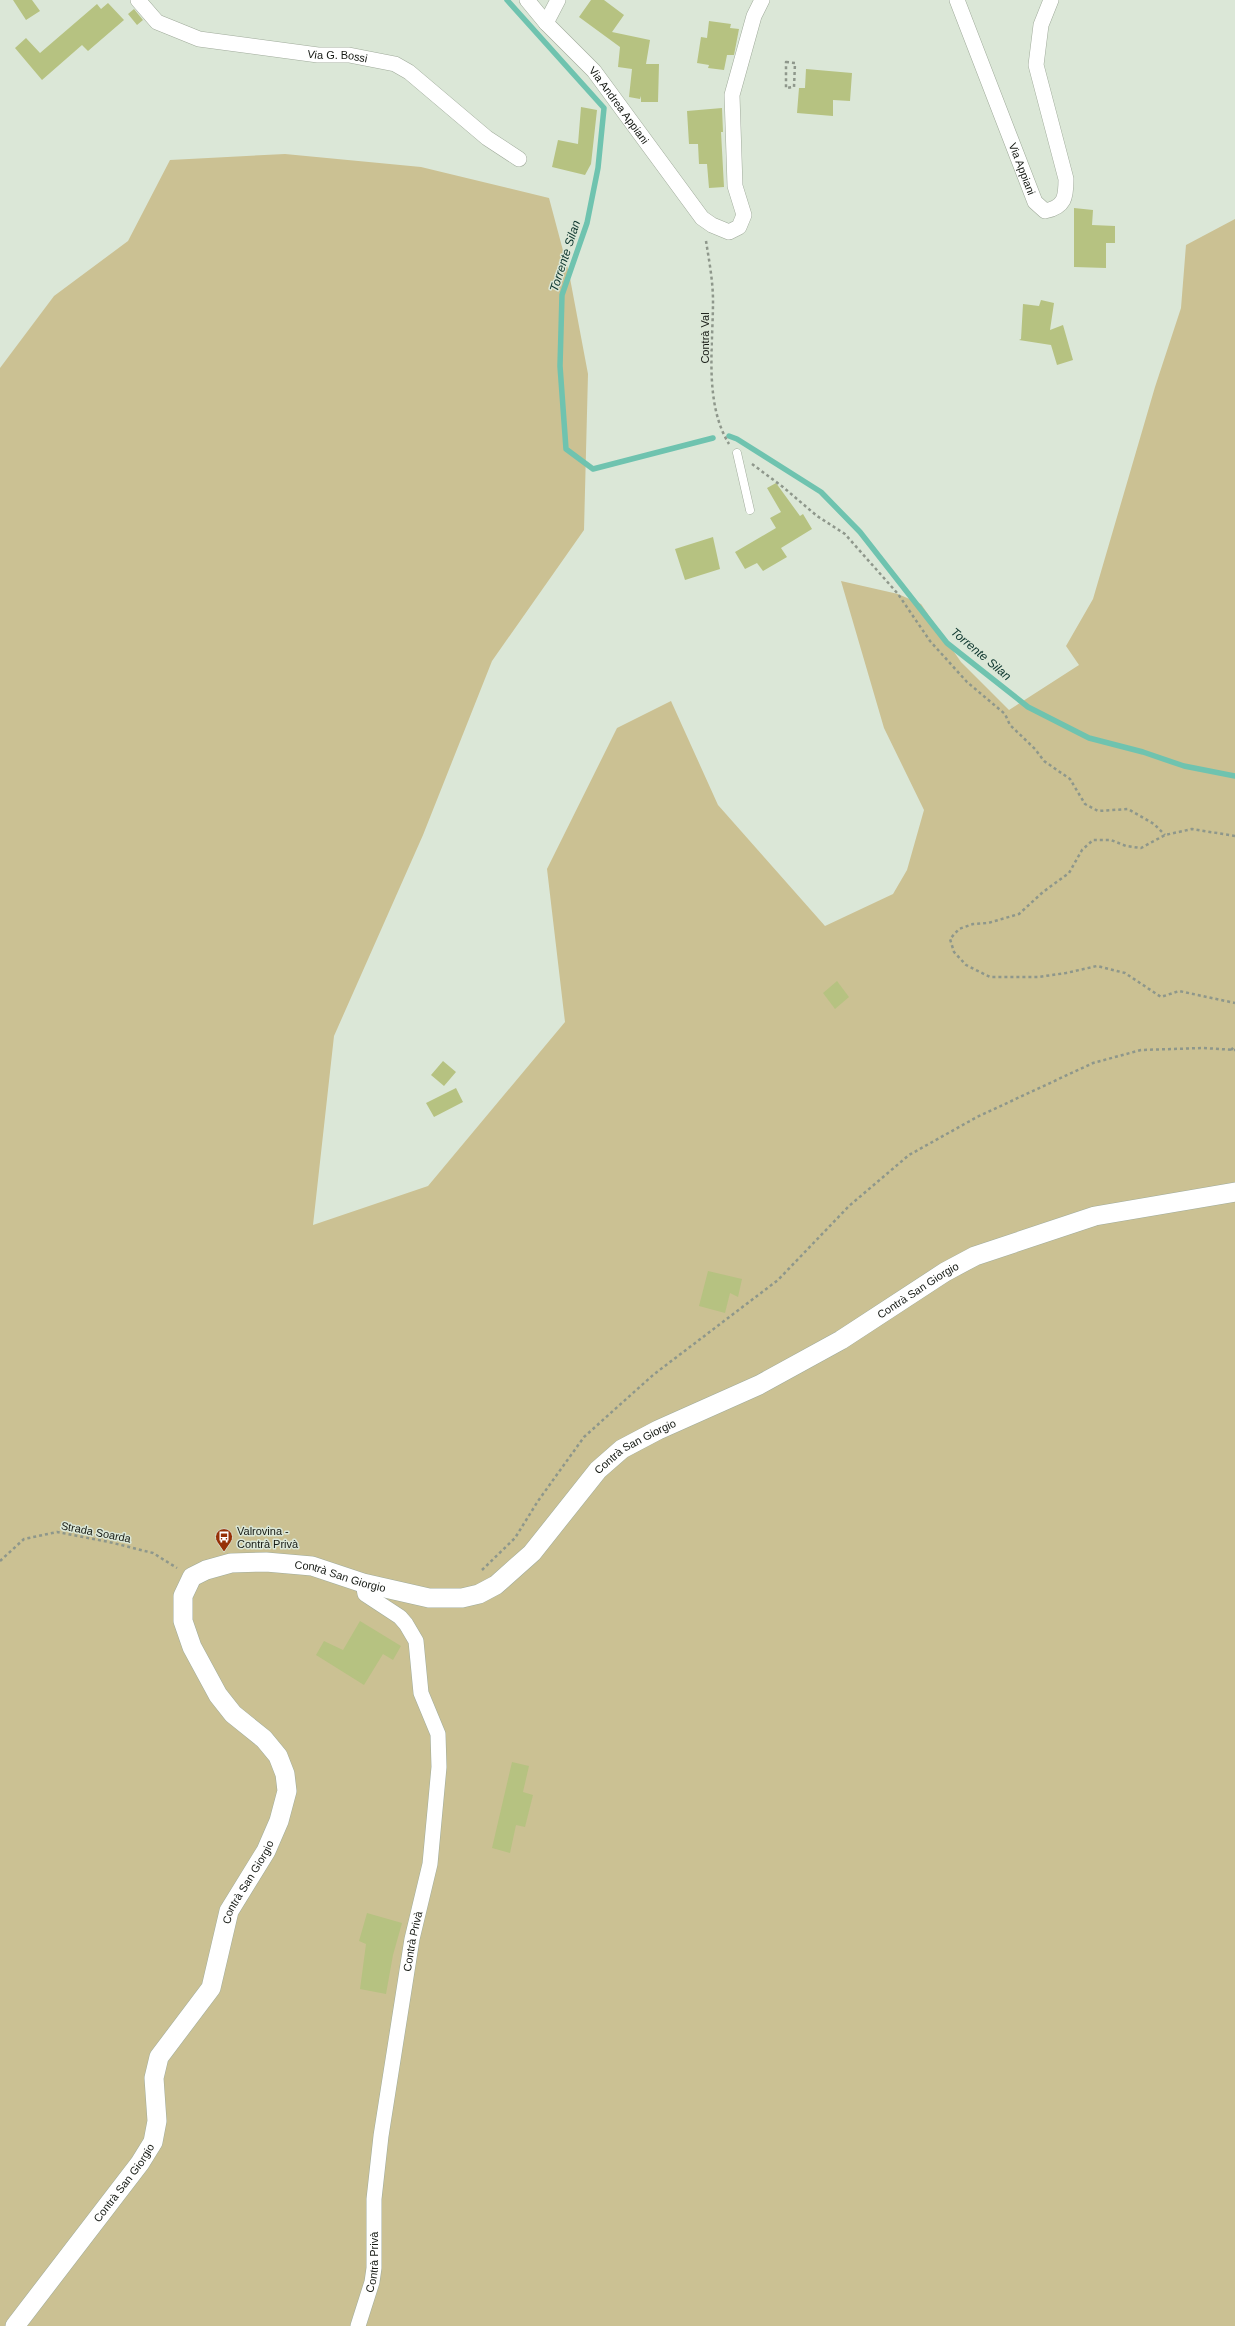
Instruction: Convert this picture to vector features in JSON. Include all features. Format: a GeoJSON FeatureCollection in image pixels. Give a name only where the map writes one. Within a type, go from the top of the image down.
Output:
{"type":"FeatureCollection","features":[{"type":"Feature","properties":{"kind":"street","name":"Via G. Bossi"},"geometry":{"type":"LineString","coordinates":[[138,0],[157,22],[199,39],[318,55],[349,55],[395,64],[409,72],[487,138],[519,158]]}},
{"type":"Feature","properties":{"kind":"street","name":"Via Andrea Appiani"},"geometry":{"type":"LineString","coordinates":[[527,0],[546,24],[594,71],[702,218]]}},
{"type":"Feature","properties":{"kind":"street"},"geometry":{"type":"LineString","coordinates":[[546,24],[558,0]]}},
{"type":"Feature","properties":{"kind":"street"},"geometry":{"type":"LineString","coordinates":[[702,218],[712,225],[729,232],[739,227],[744,215],[735,186],[732,95],[754,16],[762,0]]}},
{"type":"Feature","properties":{"kind":"street","name":"Via Appiani"},"geometry":{"type":"LineString","coordinates":[[957,0],[1035,202],[1045,211],[1055,209],[1066,197],[1066,179],[1036,65],[1041,25],[1051,0]]}},
{"type":"Feature","properties":{"kind":"street","name":"Contrà San Giorgio"},"geometry":{"type":"LineString","coordinates":[[15,2326],[140,2163],[153,2142],[157,2121],[154,2078],[159,2057],[211,1988],[229,1911],[266,1850],[279,1821],[287,1792],[285,1774],[278,1756],[264,1739],[233,1714],[218,1695],[192,1647],[183,1621],[183,1596],[192,1577],[206,1570],[231,1563],[266,1562],[312,1566],[363,1584],[429,1598],[462,1598],[479,1594],[496,1585],[532,1553],[598,1470],[622,1449],[658,1430],[759,1386],[841,1340],[951,1268],[975,1256],[1095,1216],[1235,1192]]}},
{"type":"Feature","properties":{"kind":"street","name":"Contrà Privà"},"geometry":{"type":"LineString","coordinates":[[358,2326],[372,2282],[374,2199],[381,2136],[412,1940],[428,1877],[439,1766],[438,1734],[421,1693],[416,1641],[400,1617],[368,1598],[365,1594],[363,1584]]}},
{"type":"Feature","properties":{"kind":"lane"},"geometry":{"type":"LineString","coordinates":[[737,453],[750,510]]}},
{"type":"Feature","properties":{"kind":"path"},"geometry":{"type":"LineString","coordinates":[[786,62],[794,63],[794,87],[786,88],[786,62]]}},
{"type":"Feature","properties":{"kind":"path","name":"Contrà Val"},"geometry":{"type":"LineString","coordinates":[[702,218],[710,266],[713,299],[712,356],[715,404],[721,430],[737,453],[783,486],[817,516],[845,534],[898,594],[930,641],[961,676],[1005,714],[1010,725],[1035,749],[1044,761],[1070,780],[1086,804],[1098,811],[1128,809],[1154,824],[1165,836]]}},
{"type":"Feature","properties":{"kind":"path"},"geometry":{"type":"LineString","coordinates":[[1235,836],[1192,829],[1165,836],[1141,848],[1126,846],[1111,840],[1093,840],[1082,850],[1068,874],[1043,892],[1019,914],[988,923],[973,924],[960,929],[950,939],[954,952],[966,965],[990,976],[1045,976],[1066,974],[1097,966],[1125,974],[1161,997],[1179,991],[1235,1003]]}},
{"type":"Feature","properties":{"kind":"path"},"geometry":{"type":"LineString","coordinates":[[1230,1050],[1235,1046]]}},
{"type":"Feature","properties":{"kind":"path"},"geometry":{"type":"LineString","coordinates":[[478,1574],[516,1538],[538,1501],[584,1438],[653,1375],[778,1280],[849,1206],[909,1155],[977,1117],[1093,1063],[1141,1050],[1203,1048],[1235,1050]]}},
{"type":"Feature","properties":{"kind":"path","name":"Strada Soarda"},"geometry":{"type":"LineString","coordinates":[[0,1561],[24,1539],[57,1532],[109,1542],[153,1553],[192,1577]]}},
{"type":"Feature","properties":{"kind":"shaded area"},"geometry":{"type":"Polygon","coordinates":[[[285,154],[421,167],[549,198],[569,273],[588,374],[584,530],[492,661],[423,835],[334,1036],[313,1225],[428,1186],[565,1022],[547,869],[617,728],[671,701],[718,805],[825,926],[893,894],[907,870],[924,810],[884,728],[841,581],[898,594],[921,604],[961,662],[1009,710],[1079,665],[1066,646],[1093,599],[1155,387],[1181,308],[1186,245],[1235,219],[1235,2326],[0,2326],[0,368],[54,296],[128,241],[170,160],[285,154]]]}},
{"type":"Feature","properties":{"kind":"building"},"geometry":{"type":"Polygon","coordinates":[[[13,0],[32,0],[40,11],[26,20],[13,0]]]}},
{"type":"Feature","properties":{"kind":"building"},"geometry":{"type":"Polygon","coordinates":[[[591,0],[604,0],[624,15],[612,32],[650,40],[646,64],[659,64],[658,102],[641,102],[641,96],[640,99],[629,97],[632,69],[618,67],[620,47],[579,17],[591,0]]]}},
{"type":"Feature","properties":{"kind":"building"},"geometry":{"type":"Polygon","coordinates":[[[108,3],[124,20],[88,51],[82,45],[42,80],[15,48],[26,38],[40,53],[97,4],[101,9],[108,3]]]}},
{"type":"Feature","properties":{"kind":"building"},"geometry":{"type":"Polygon","coordinates":[[[134,9],[143,20],[137,25],[128,14],[134,9]]]}},
{"type":"Feature","properties":{"kind":"building"},"geometry":{"type":"Polygon","coordinates":[[[709,21],[731,24],[730,28],[739,29],[734,55],[727,55],[724,70],[708,68],[709,65],[697,63],[701,37],[707,38],[709,21]]]}},
{"type":"Feature","properties":{"kind":"building"},"geometry":{"type":"Polygon","coordinates":[[[806,69],[852,73],[850,101],[833,100],[833,116],[797,113],[799,88],[805,88],[806,69]]]}},
{"type":"Feature","properties":{"kind":"building"},"geometry":{"type":"Polygon","coordinates":[[[581,107],[597,110],[591,164],[585,175],[552,167],[558,140],[578,144],[581,107]]]}},
{"type":"Feature","properties":{"kind":"building"},"geometry":{"type":"Polygon","coordinates":[[[722,108],[723,132],[721,132],[724,187],[709,188],[707,164],[699,164],[698,144],[689,144],[687,111],[722,108]]]}},
{"type":"Feature","properties":{"kind":"building"},"geometry":{"type":"Polygon","coordinates":[[[1074,208],[1093,210],[1092,225],[1115,226],[1115,243],[1106,243],[1106,268],[1074,267],[1074,208]]]}},
{"type":"Feature","properties":{"kind":"building"},"geometry":{"type":"Polygon","coordinates":[[[1041,300],[1054,303],[1050,330],[1063,325],[1073,360],[1057,365],[1051,345],[1019,340],[1021,339],[1023,304],[1039,306],[1041,300]]]}},
{"type":"Feature","properties":{"kind":"building"},"geometry":{"type":"Polygon","coordinates":[[[776,483],[800,516],[803,514],[812,529],[781,548],[787,557],[763,571],[757,563],[745,569],[735,552],[776,528],[770,518],[781,512],[767,488],[776,483]]]}},
{"type":"Feature","properties":{"kind":"building"},"geometry":{"type":"Polygon","coordinates":[[[713,537],[720,569],[685,580],[675,549],[713,537]]]}},
{"type":"Feature","properties":{"kind":"building"},"geometry":{"type":"Polygon","coordinates":[[[837,981],[849,997],[835,1009],[823,993],[837,981]]]}},
{"type":"Feature","properties":{"kind":"building"},"geometry":{"type":"Polygon","coordinates":[[[443,1061],[456,1072],[444,1086],[431,1075],[443,1061]]]}},
{"type":"Feature","properties":{"kind":"building"},"geometry":{"type":"Polygon","coordinates":[[[456,1088],[463,1102],[434,1117],[426,1103],[456,1088]]]}},
{"type":"Feature","properties":{"kind":"building"},"geometry":{"type":"Polygon","coordinates":[[[708,1271],[742,1279],[738,1297],[730,1293],[725,1313],[699,1306],[708,1271]]]}},
{"type":"Feature","properties":{"kind":"building"},"geometry":{"type":"Polygon","coordinates":[[[360,1621],[401,1646],[393,1660],[383,1654],[364,1685],[316,1655],[324,1641],[343,1650],[360,1621]]]}},
{"type":"Feature","properties":{"kind":"building"},"geometry":{"type":"Polygon","coordinates":[[[512,1762],[529,1766],[523,1792],[533,1795],[525,1827],[516,1825],[510,1853],[492,1848],[512,1762]]]}},
{"type":"Feature","properties":{"kind":"building"},"geometry":{"type":"Polygon","coordinates":[[[367,1913],[402,1923],[393,1955],[386,1994],[360,1989],[366,1944],[359,1941],[367,1913]]]}},
{"type":"Feature","properties":{"kind":"waterway","name":"Torrente Silan"},"geometry":{"type":"LineString","coordinates":[[507,0],[604,108],[598,168],[587,223],[562,295],[560,366],[566,449],[593,469],[713,438]]}},
{"type":"Feature","properties":{"kind":"waterway","name":"Torrente Silan"},"geometry":{"type":"LineString","coordinates":[[729,436],[737,439],[821,492],[860,532],[947,643],[1028,707],[1089,738],[1143,752],[1184,766],[1235,776]]}},
{"type":"Feature","properties":{"kind":"place","name":"Valrovina - Contrà Privà"},"geometry":{"type":"Point","coordinates":[224,1552]}}]}
